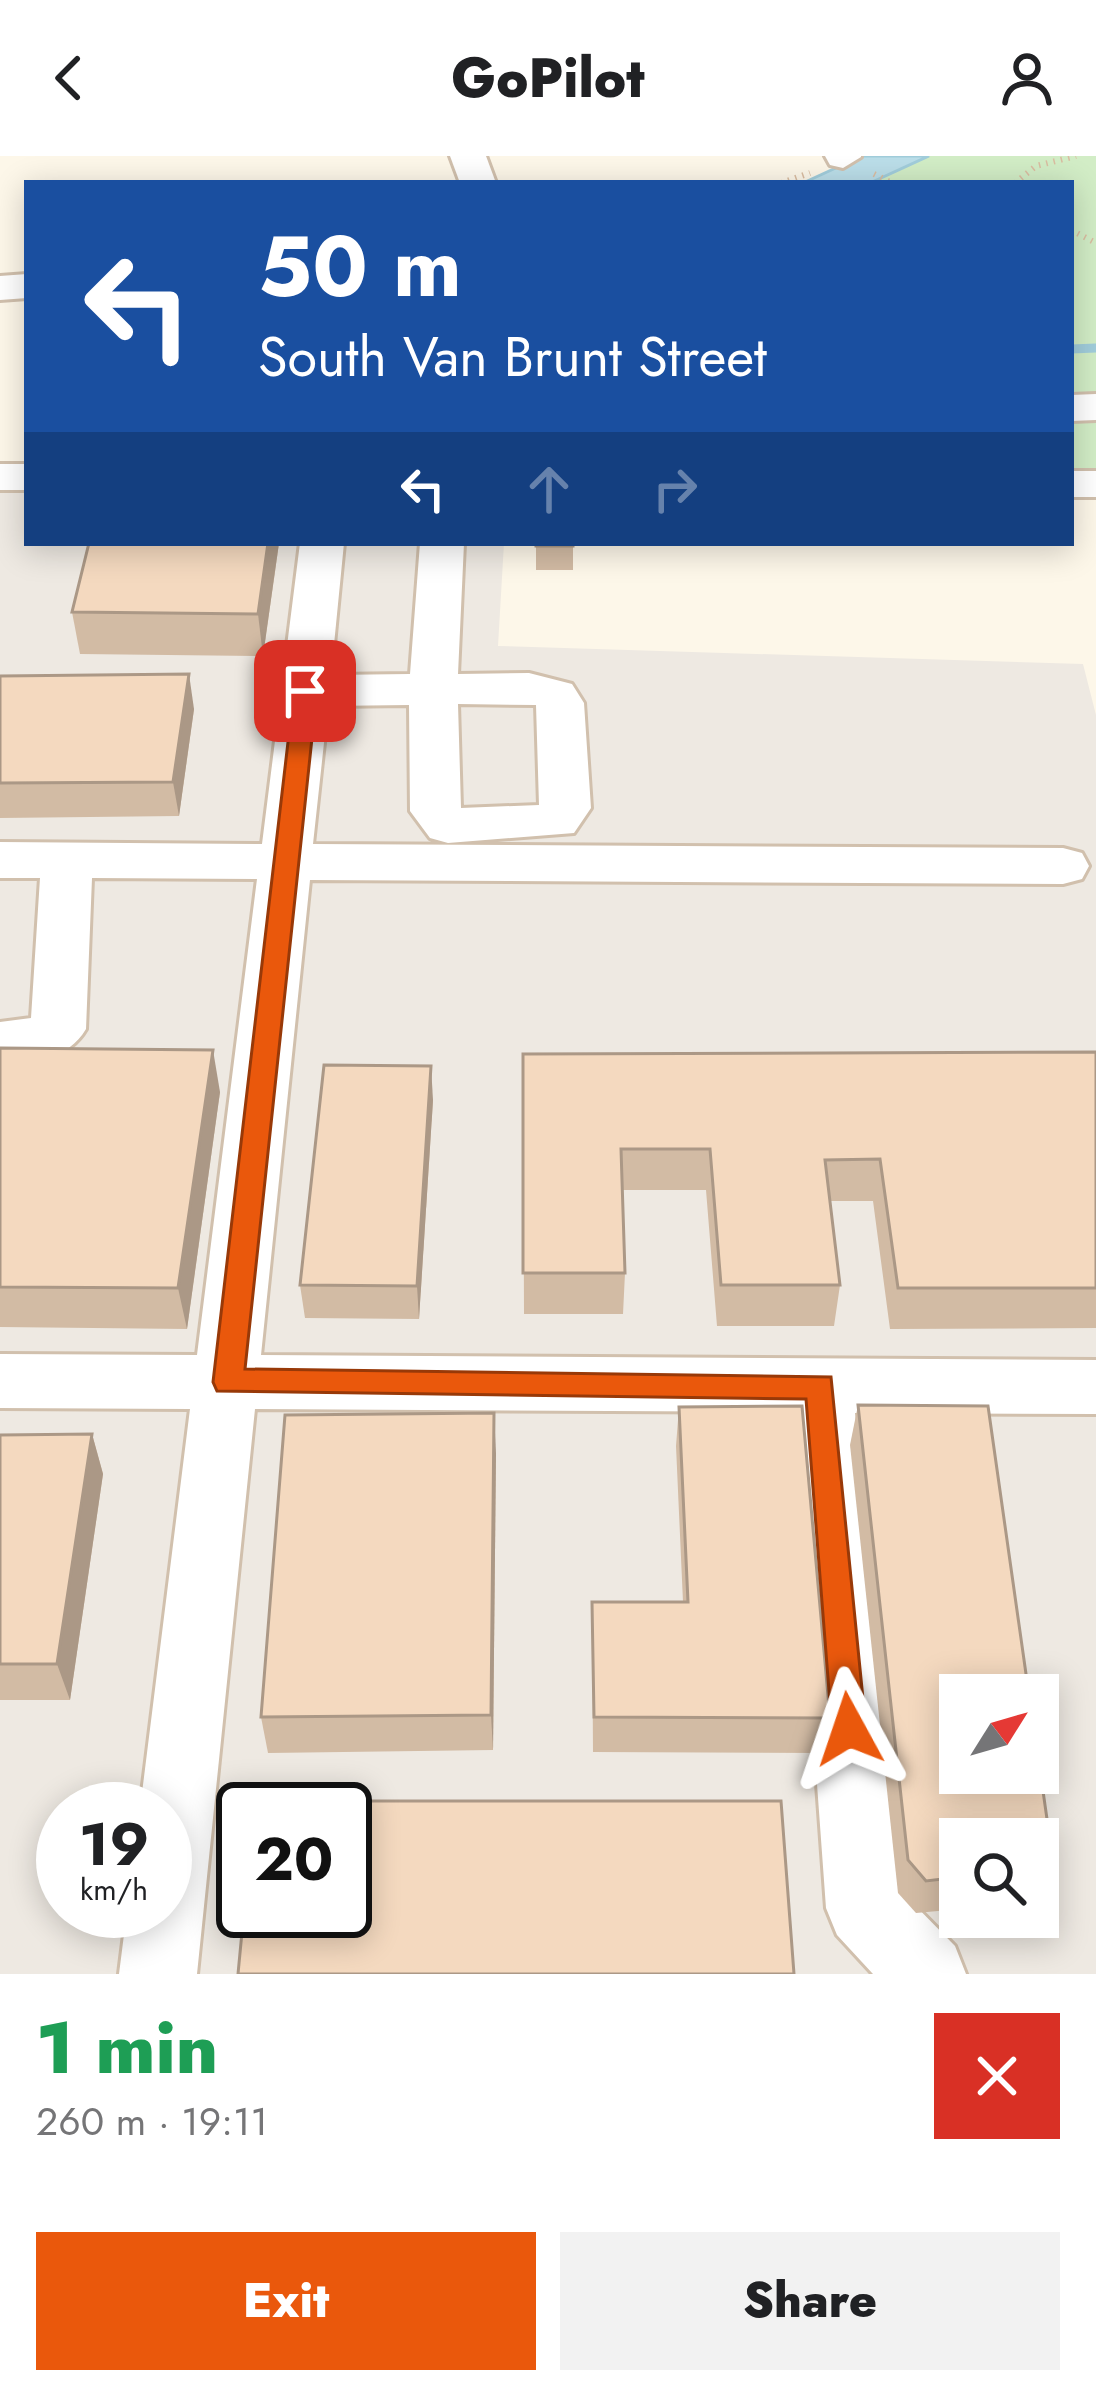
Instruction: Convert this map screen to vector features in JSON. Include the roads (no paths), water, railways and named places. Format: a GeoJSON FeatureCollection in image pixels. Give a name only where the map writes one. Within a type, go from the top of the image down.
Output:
{"type":"FeatureCollection","features":[{"type":"Feature","properties":{"kind":"street"},"geometry":{"type":"LineString","coordinates":[[158,1974],[322,546]]}},
{"type":"Feature","properties":{"kind":"street"},"geometry":{"type":"LineString","coordinates":[[305,691],[433,691],[442,546]]}},
{"type":"Feature","properties":{"kind":"street"},"geometry":{"type":"LineString","coordinates":[[0,860],[1063,866]]}},
{"type":"Feature","properties":{"kind":"street"},"geometry":{"type":"LineString","coordinates":[[0,1043],[35,1041],[58,1029],[67,860]]}},
{"type":"Feature","properties":{"kind":"street"},"geometry":{"type":"LineString","coordinates":[[0,1381],[1096,1387]]}},
{"type":"Feature","properties":{"kind":"street"},"geometry":{"type":"LineString","coordinates":[[820,1386],[864,1907],[927,1974]]}},
{"type":"Feature","properties":{"kind":"water"},"geometry":{"type":"Polygon","coordinates":[[[862,156],[929,156],[877,180],[810,180],[862,156]]]}},
{"type":"Feature","properties":{"kind":"waterway"},"geometry":{"type":"LineString","coordinates":[[1074,349],[1096,348]]}}]}
